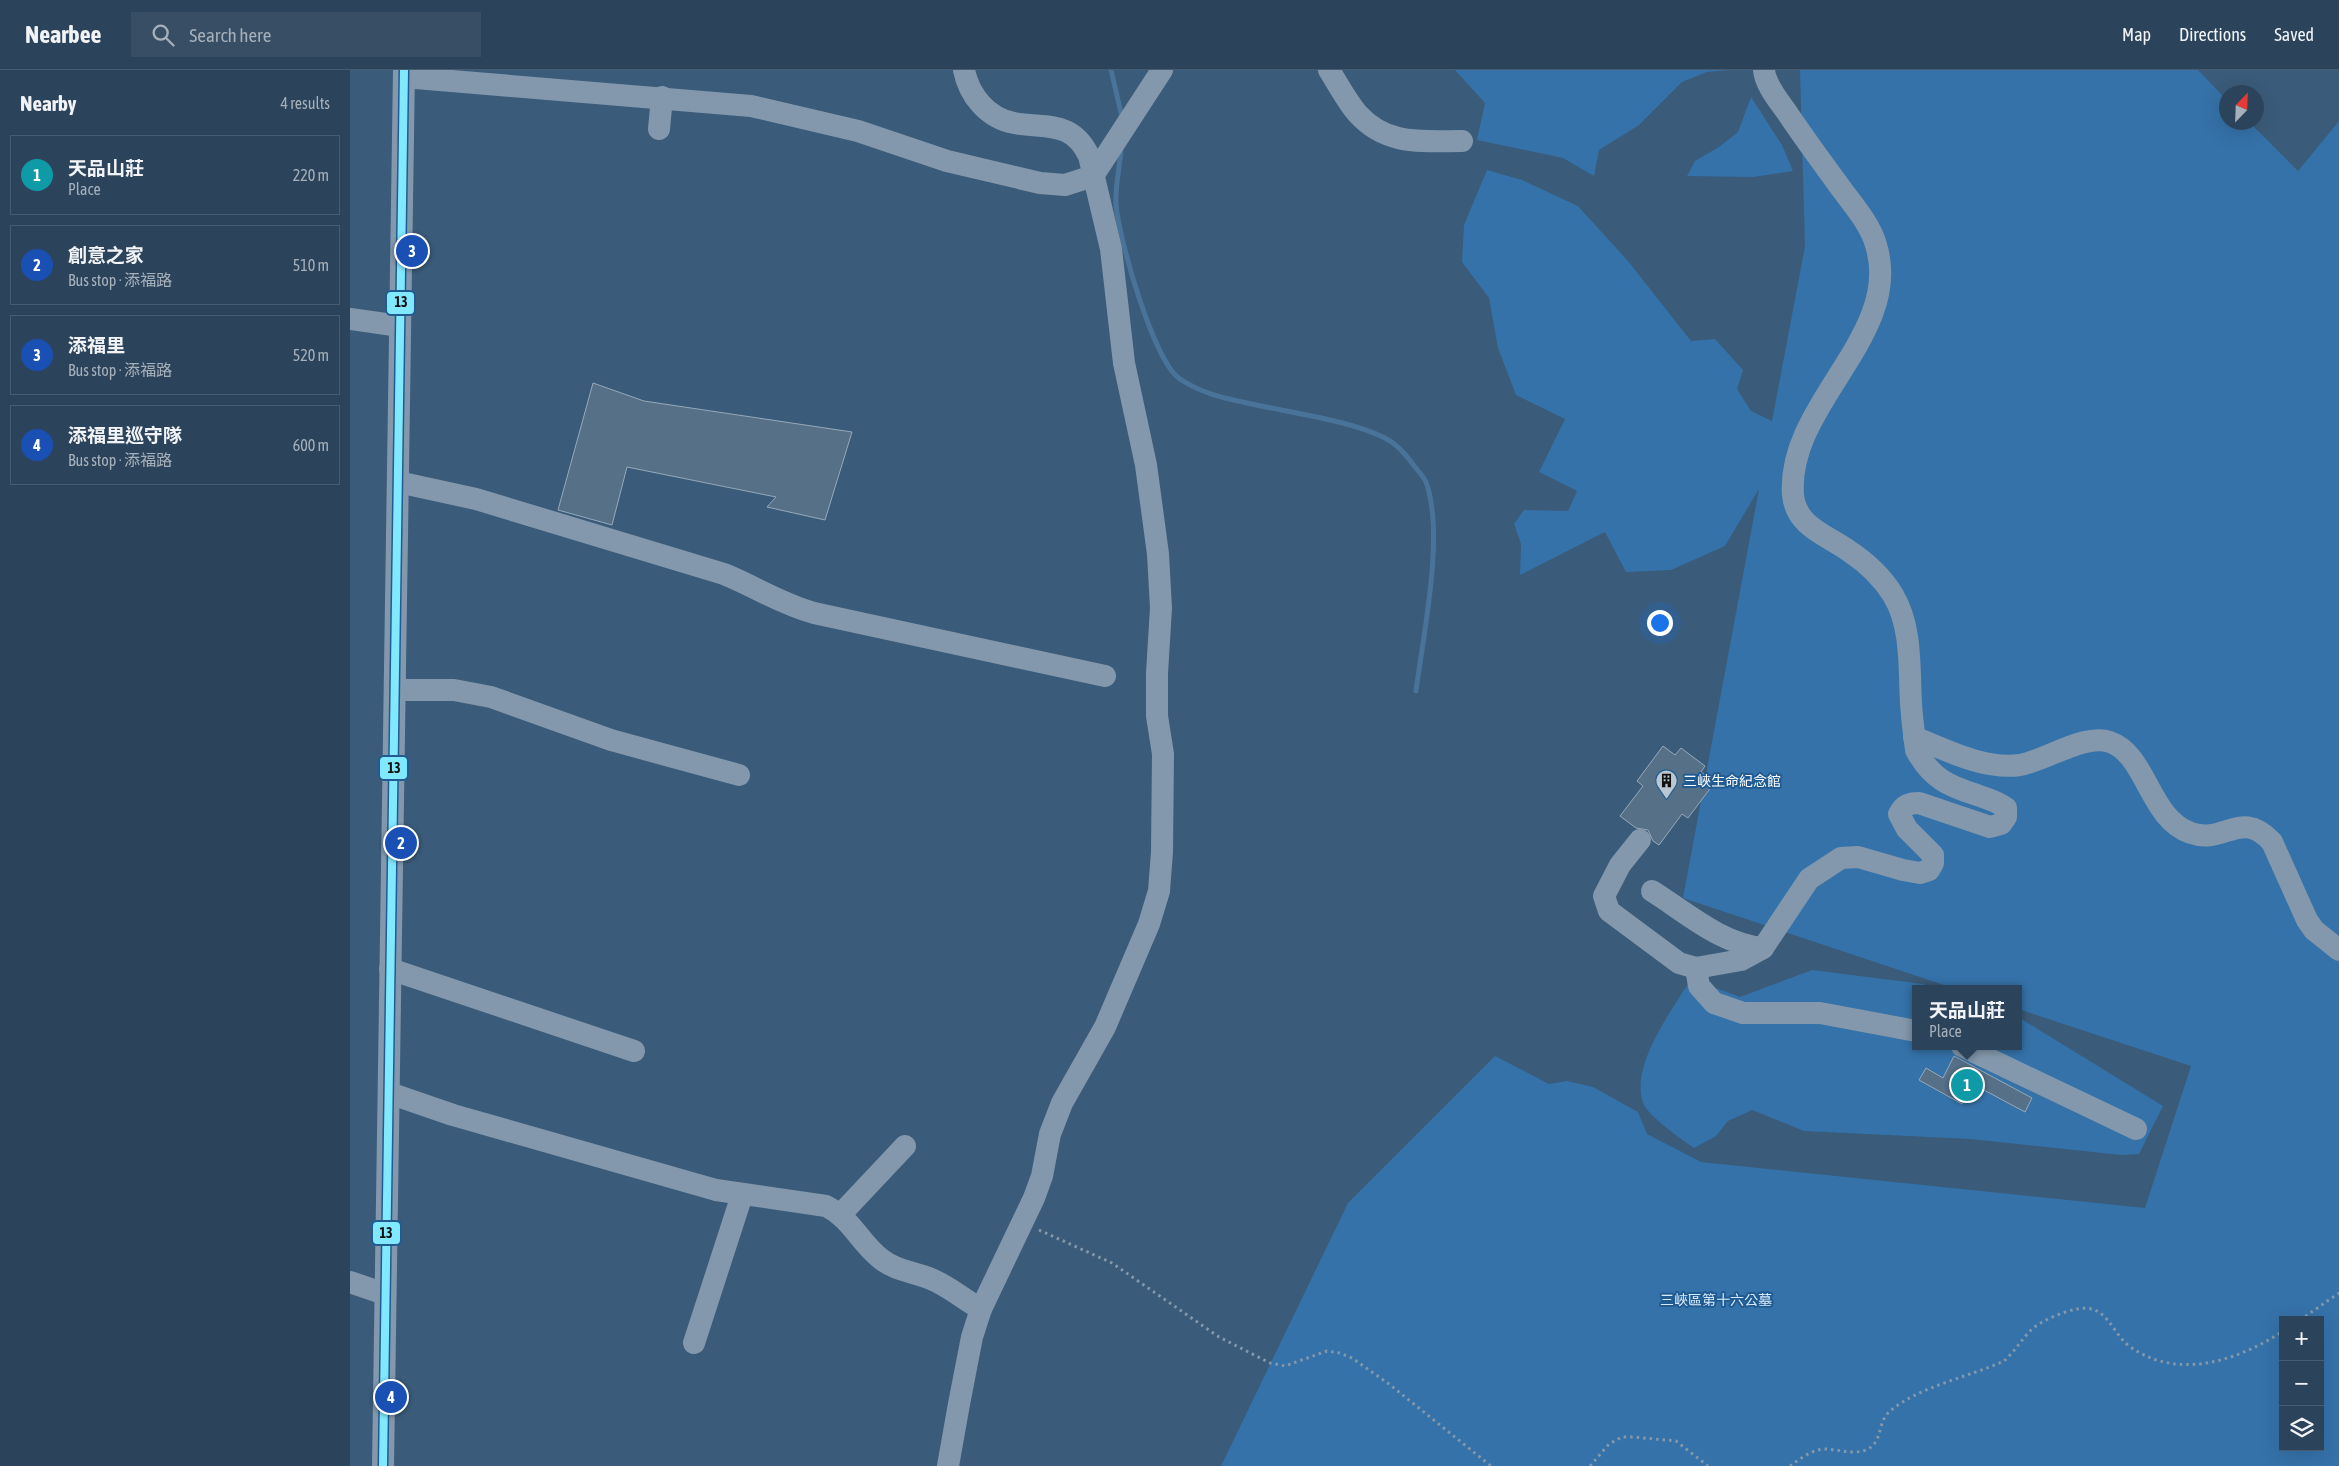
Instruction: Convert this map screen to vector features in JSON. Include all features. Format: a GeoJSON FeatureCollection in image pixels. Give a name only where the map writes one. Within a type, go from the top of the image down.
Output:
{"type":"FeatureCollection","features":[{"type":"Feature","properties":{"kind":"street"},"geometry":{"type":"LineString","coordinates":[[948,1466],[958,1404],[972,1337],[981,1309],[1023,1222],[1042,1176],[1050,1134],[1062,1102],[1106,1027],[1149,924],[1159,891],[1162,852],[1163,754],[1157,716],[1157,673],[1161,608],[1158,554],[1146,465],[1124,363],[1111,249],[1103,211],[1089,156],[1083,143],[1071,133],[1038,124],[1013,123],[996,116],[980,104],[971,91],[964,70]]}},
{"type":"Feature","properties":{"kind":"street"},"geometry":{"type":"LineString","coordinates":[[383,1466],[404,73],[751,106],[858,131],[947,161],[1040,183],[1065,185],[1093,176],[1162,70]]}},
{"type":"Feature","properties":{"kind":"street"},"geometry":{"type":"LineString","coordinates":[[1329,70],[1356,112],[1378,131],[1404,140],[1462,141]]}},
{"type":"Feature","properties":{"kind":"street"},"geometry":{"type":"LineString","coordinates":[[1640,840],[1609,883],[1604,896],[1609,910],[1679,962],[1696,968],[1741,960],[1763,948],[1809,879],[1841,858],[1858,857],[1902,870],[1920,873],[1929,870],[1933,863],[1932,855],[1901,821],[1898,814],[1902,807],[1910,803],[1919,804],[1990,827],[2001,824],[2006,817],[2006,808],[1999,802],[1954,788],[1935,776],[1924,765],[1916,750],[1914,737],[1906,626],[1894,597],[1883,580],[1868,564],[1799,516],[1793,497],[1794,470],[1799,447],[1810,422],[1867,325],[1878,298],[1882,269],[1876,243],[1858,211],[1776,97],[1765,76],[1764,70]]}},
{"type":"Feature","properties":{"kind":"street"},"geometry":{"type":"LineString","coordinates":[[659,129],[662,97]]}},
{"type":"Feature","properties":{"kind":"street"},"geometry":{"type":"LineString","coordinates":[[350,319],[400,326]]}},
{"type":"Feature","properties":{"kind":"street"},"geometry":{"type":"LineString","coordinates":[[398,482],[476,499],[724,574],[749,584],[771,598],[814,613],[1105,676]]}},
{"type":"Feature","properties":{"kind":"street"},"geometry":{"type":"LineString","coordinates":[[395,690],[454,690],[490,697],[611,740],[739,775]]}},
{"type":"Feature","properties":{"kind":"street"},"geometry":{"type":"LineString","coordinates":[[1914,737],[1957,755],[1986,763],[2018,765],[2046,758],[2087,741],[2100,740],[2120,746],[2129,756],[2169,820],[2181,829],[2205,836],[2241,827],[2251,827],[2262,832],[2272,842],[2314,930],[2339,950]]}},
{"type":"Feature","properties":{"kind":"street"},"geometry":{"type":"LineString","coordinates":[[1652,891],[1720,936],[1745,946],[1763,948]]}},
{"type":"Feature","properties":{"kind":"street"},"geometry":{"type":"LineString","coordinates":[[390,968],[634,1051]]}},
{"type":"Feature","properties":{"kind":"street"},"geometry":{"type":"LineString","coordinates":[[1696,968],[1699,986],[1714,1003],[1743,1013],[1820,1013],[1912,1031]]}},
{"type":"Feature","properties":{"kind":"street"},"geometry":{"type":"LineString","coordinates":[[1970,1050],[2136,1129]]}},
{"type":"Feature","properties":{"kind":"street"},"geometry":{"type":"LineString","coordinates":[[389,1093],[463,1118],[716,1190],[826,1206],[841,1214],[867,1246],[882,1260],[906,1272],[931,1278],[981,1309]]}},
{"type":"Feature","properties":{"kind":"street"},"geometry":{"type":"LineString","coordinates":[[841,1214],[905,1146]]}},
{"type":"Feature","properties":{"kind":"street"},"geometry":{"type":"LineString","coordinates":[[694,1343],[742,1195]]}},
{"type":"Feature","properties":{"kind":"street"},"geometry":{"type":"LineString","coordinates":[[350,1282],[386,1294]]}},
{"type":"Feature","properties":{"kind":"path"},"geometry":{"type":"LineString","coordinates":[[1023,1222],[1112,1263],[1219,1336],[1270,1363],[1285,1366],[1327,1351],[1340,1353],[1352,1358],[1389,1384],[1491,1466]]}},
{"type":"Feature","properties":{"kind":"path"},"geometry":{"type":"LineString","coordinates":[[2306,1316],[2339,1293]]}},
{"type":"Feature","properties":{"kind":"path"},"geometry":{"type":"LineString","coordinates":[[1790,1466],[1815,1451],[1824,1449],[1849,1452],[1866,1450],[1878,1439],[1883,1419],[1902,1402],[2004,1361],[2012,1354],[2029,1331],[2044,1322],[2077,1309],[2101,1312],[2127,1345],[2144,1355],[2171,1365],[2197,1366],[2235,1356],[2279,1333]]}},
{"type":"Feature","properties":{"kind":"path"},"geometry":{"type":"LineString","coordinates":[[1590,1466],[1609,1444],[1628,1437],[1676,1440],[1708,1466]]}},
{"type":"Feature","properties":{"kind":"green space"},"geometry":{"type":"Polygon","coordinates":[[[1455,70],[1729,70],[1707,72],[1682,82],[1639,125],[1599,150],[1594,176],[1563,158],[1477,140],[1485,103],[1455,70]]]}},
{"type":"Feature","properties":{"kind":"green space","name":"三峽區第十六公墓"},"geometry":{"type":"Polygon","coordinates":[[[1800,70],[2198,70],[2219,92],[2219,130],[2257,130],[2298,171],[2339,121],[2339,1466],[1221,1466],[1348,1203],[1495,1056],[1549,1084],[1567,1081],[1593,1087],[1638,1112],[1647,1134],[1701,1162],[2145,1208],[2191,1066],[2022,1010],[2022,985],[1944,985],[1683,898],[1759,489],[1725,546],[1671,570],[1626,572],[1605,532],[1520,575],[1521,544],[1514,524],[1524,510],[1568,511],[1577,491],[1539,472],[1565,419],[1516,395],[1498,348],[1489,298],[1462,262],[1464,225],[1487,170],[1522,180],[1578,206],[1628,261],[1691,341],[1715,339],[1743,370],[1737,389],[1751,411],[1772,421],[1805,246],[1800,70]]]}},
{"type":"Feature","properties":{"kind":"green space"},"geometry":{"type":"Polygon","coordinates":[[[1751,97],[1782,145],[1793,171],[1753,177],[1687,176],[1695,161],[1719,147],[1738,132],[1751,97]]]}},
{"type":"Feature","properties":{"kind":"green space"},"geometry":{"type":"Polygon","coordinates":[[[1812,970],[1923,984],[1926,985],[1912,985],[1912,1050],[2022,1050],[2022,1019],[2163,1106],[2139,1154],[2121,1155],[1971,1139],[1804,1131],[1752,1110],[1728,1121],[1716,1136],[1694,1148],[1666,1128],[1644,1105],[1641,1090],[1642,1074],[1647,1057],[1654,1040],[1691,979],[1740,997],[1812,970]]]}},
{"type":"Feature","properties":{"kind":"building"},"geometry":{"type":"Polygon","coordinates":[[[593,383],[644,401],[852,432],[825,520],[767,507],[776,497],[627,467],[612,525],[558,510],[593,383]]]}},
{"type":"Feature","properties":{"kind":"building","name":"三峽生命紀念館"},"geometry":{"type":"Polygon","coordinates":[[[1663,746],[1675,755],[1681,748],[1705,766],[1701,772],[1715,782],[1688,818],[1682,814],[1659,845],[1653,841],[1648,830],[1636,828],[1620,816],[1643,786],[1637,781],[1663,746]]]}},
{"type":"Feature","properties":{"kind":"building"},"geometry":{"type":"Polygon","coordinates":[[[1954,1056],[2032,1098],[2025,1112],[1982,1089],[1977,1099],[1967,1094],[1962,1104],[1919,1080],[1926,1068],[1943,1078],[1954,1056]]]}},
{"type":"Feature","properties":{"kind":"waterway"},"geometry":{"type":"LineString","coordinates":[[1111,70],[1122,117]]}},
{"type":"Feature","properties":{"kind":"waterway"},"geometry":{"type":"LineString","coordinates":[[1121,148],[1116,204],[1123,243],[1139,298],[1159,349],[1170,368],[1180,379],[1212,394],[1336,421],[1385,438],[1402,451],[1425,480],[1431,504],[1433,556],[1431,585],[1416,691]]}},
{"type":"Feature","properties":{"kind":"transit line","name":"13"},"geometry":{"type":"LineString","coordinates":[[383,1466],[404,70]]}},
{"type":"Feature","properties":{"kind":"place","name":"添福里"},"geometry":{"type":"Point","coordinates":[412,251]}},
{"type":"Feature","properties":{"kind":"place","name":"三峽生命紀念館"},"geometry":{"type":"Point","coordinates":[1667,800]}},
{"type":"Feature","properties":{"kind":"place","name":"創意之家"},"geometry":{"type":"Point","coordinates":[401,843]}},
{"type":"Feature","properties":{"kind":"place","name":"天品山莊"},"geometry":{"type":"Point","coordinates":[1967,1085]}},
{"type":"Feature","properties":{"kind":"place","name":"添福里巡守隊"},"geometry":{"type":"Point","coordinates":[391,1397]}}]}
